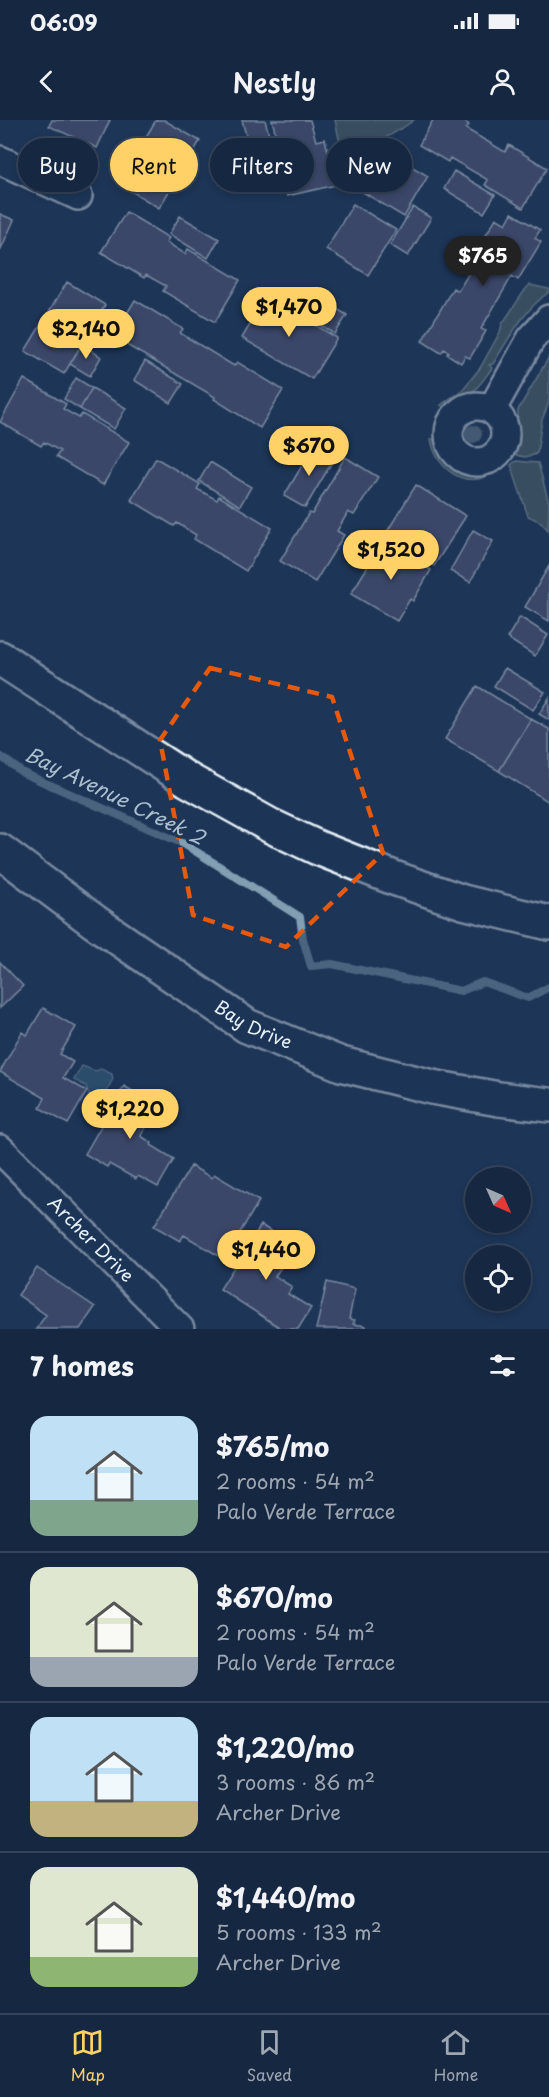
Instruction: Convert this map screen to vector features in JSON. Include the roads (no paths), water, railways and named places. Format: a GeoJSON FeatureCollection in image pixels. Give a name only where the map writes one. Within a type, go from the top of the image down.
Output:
{"type":"FeatureCollection","features":[{"type":"Feature","properties":{"kind":"main road"},"geometry":{"type":"LineString","coordinates":[[0,658],[188,780],[272,826],[318,848],[394,878],[463,902],[549,923]]}},
{"type":"Feature","properties":{"kind":"main road","name":"Bay Drive"},"geometry":{"type":"LineString","coordinates":[[0,851],[95,922],[248,1026],[341,1064],[432,1087],[549,1105]]}},
{"type":"Feature","properties":{"kind":"street"},"geometry":{"type":"LineString","coordinates":[[0,160],[78,196]]}},
{"type":"Feature","properties":{"kind":"street"},"geometry":{"type":"LineString","coordinates":[[492,410],[531,339],[549,319]]}},
{"type":"Feature","properties":{"kind":"street","name":"Archer Drive"},"geometry":{"type":"LineString","coordinates":[[0,1149],[180,1329]]}},
{"type":"Feature","properties":{"kind":"water"},"geometry":{"type":"Polygon","coordinates":[[[82,1066],[95,1071],[101,1069],[112,1074],[113,1079],[97,1107],[94,1108],[86,1102],[89,1095],[86,1086],[74,1080],[82,1066]]]}},
{"type":"Feature","properties":{"kind":"waterway","name":"Bay Avenue Creek 2"},"geometry":{"type":"LineString","coordinates":[[0,756],[23,773],[184,844],[300,917],[303,939],[311,966],[332,964],[461,991],[483,982],[528,998],[549,987]]}}]}
